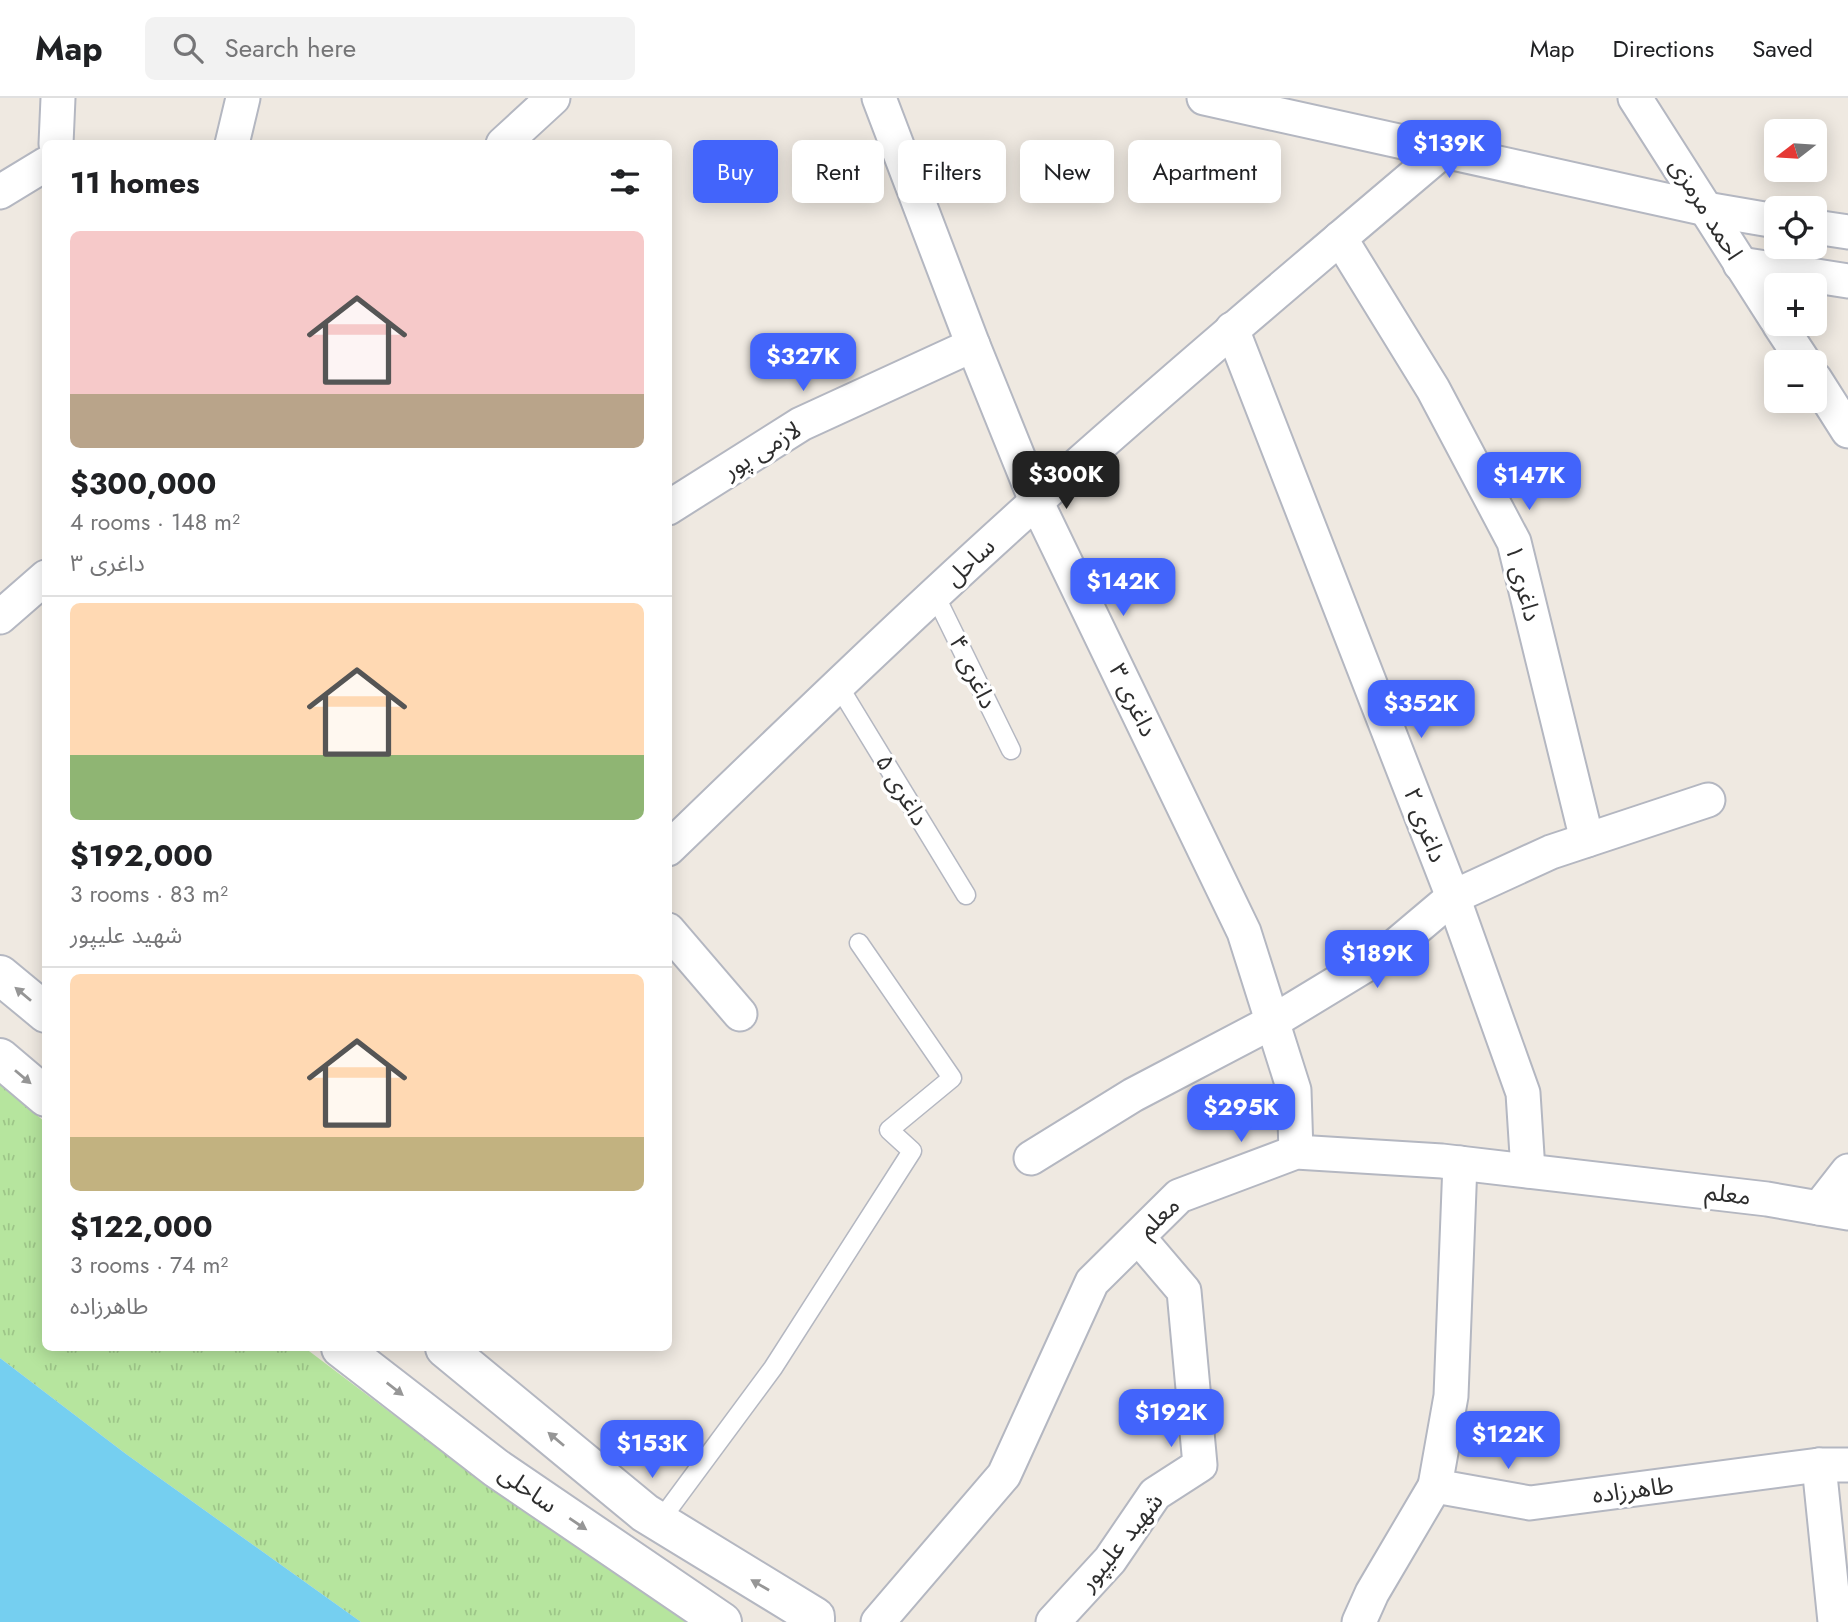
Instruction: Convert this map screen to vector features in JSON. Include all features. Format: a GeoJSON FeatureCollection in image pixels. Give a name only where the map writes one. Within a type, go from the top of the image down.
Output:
{"type":"FeatureCollection","features":[{"type":"Feature","properties":{"kind":"main road"},"geometry":{"type":"LineString","coordinates":[[0,975],[42,1010]]}},
{"type":"Feature","properties":{"kind":"main road"},"geometry":{"type":"LineString","coordinates":[[0,1058],[42,1094]]}},
{"type":"Feature","properties":{"kind":"main road","name":"ساحلی"},"geometry":{"type":"LineString","coordinates":[[345,1351],[496,1468],[722,1622]]}},
{"type":"Feature","properties":{"kind":"main road"},"geometry":{"type":"LineString","coordinates":[[452,1351],[659,1522],[815,1617],[815,1622]]}},
{"type":"Feature","properties":{"kind":"street"},"geometry":{"type":"LineString","coordinates":[[56,140],[58,98]]}},
{"type":"Feature","properties":{"kind":"street"},"geometry":{"type":"LineString","coordinates":[[233,140],[243,98]]}},
{"type":"Feature","properties":{"kind":"street"},"geometry":{"type":"LineString","coordinates":[[515,139],[553,98]]}},
{"type":"Feature","properties":{"kind":"street","name":"داغری ۳"},"geometry":{"type":"LineString","coordinates":[[879,98],[1036,501],[1244,932],[1294,1090],[1296,1152]]}},
{"type":"Feature","properties":{"kind":"street"},"geometry":{"type":"LineString","coordinates":[[1204,98],[1706,209],[1764,218]]}},
{"type":"Feature","properties":{"kind":"street","name":"احمد مرمزی"},"geometry":{"type":"LineString","coordinates":[[1635,98],[1764,301]]}},
{"type":"Feature","properties":{"kind":"street","name":"ساحل"},"geometry":{"type":"LineString","coordinates":[[672,845],[838,685],[1036,501],[1232,329],[1443,151]]}},
{"type":"Feature","properties":{"kind":"street"},"geometry":{"type":"LineString","coordinates":[[0,192],[42,166]]}},
{"type":"Feature","properties":{"kind":"street"},"geometry":{"type":"LineString","coordinates":[[1827,229],[1848,233]]}},
{"type":"Feature","properties":{"kind":"street","name":"داغری ۱"},"geometry":{"type":"LineString","coordinates":[[1340,238],[1433,389],[1514,542],[1587,840]]}},
{"type":"Feature","properties":{"kind":"street"},"geometry":{"type":"LineString","coordinates":[[1740,264],[1848,281]]}},
{"type":"Feature","properties":{"kind":"street","name":"داغری ۲"},"geometry":{"type":"LineString","coordinates":[[1232,329],[1453,897],[1523,1093],[1528,1171]]}},
{"type":"Feature","properties":{"kind":"street","name":"لازمی پور"},"geometry":{"type":"LineString","coordinates":[[672,505],[801,424],[973,345]]}},
{"type":"Feature","properties":{"kind":"street"},"geometry":{"type":"LineString","coordinates":[[1827,398],[1848,431]]}},
{"type":"Feature","properties":{"kind":"street"},"geometry":{"type":"LineString","coordinates":[[0,617],[42,581]]}},
{"type":"Feature","properties":{"kind":"street"},"geometry":{"type":"LineString","coordinates":[[1031,1158],[1133,1095],[1272,1022],[1389,951],[1453,897],[1551,852],[1708,800]]}},
{"type":"Feature","properties":{"kind":"street"},"geometry":{"type":"LineString","coordinates":[[672,935],[740,1014]]}},
{"type":"Feature","properties":{"kind":"street","name":"معلم"},"geometry":{"type":"LineString","coordinates":[[878,1622],[1004,1475],[1092,1282],[1179,1196],[1296,1152],[1460,1163],[1767,1199],[1833,1211]]}},
{"type":"Feature","properties":{"kind":"street"},"geometry":{"type":"LineString","coordinates":[[1359,1622],[1371,1593],[1435,1486],[1451,1396],[1460,1163]]}},
{"type":"Feature","properties":{"kind":"street"},"geometry":{"type":"LineString","coordinates":[[1833,1211],[1848,1171]]}},
{"type":"Feature","properties":{"kind":"street","name":"شهید علیپور"},"geometry":{"type":"LineString","coordinates":[[1053,1622],[1110,1560],[1154,1494],[1199,1465],[1184,1291],[1138,1237]]}},
{"type":"Feature","properties":{"kind":"street","name":"طاهرزاده"},"geometry":{"type":"LineString","coordinates":[[1435,1486],[1530,1503],[1834,1465],[1835,1622]]}},
{"type":"Feature","properties":{"kind":"lane","name":"داغری ۴"},"geometry":{"type":"LineString","coordinates":[[935,594],[1012,750]]}},
{"type":"Feature","properties":{"kind":"lane","name":"داغری ۵"},"geometry":{"type":"LineString","coordinates":[[838,685],[965,895]]}},
{"type":"Feature","properties":{"kind":"lane"},"geometry":{"type":"LineString","coordinates":[[659,1522],[773,1368],[912,1151],[889,1130],[952,1078],[859,943]]}},
{"type":"Feature","properties":{"kind":"green space"},"geometry":{"type":"Polygon","coordinates":[[[0,1084],[42,1119],[42,1351],[309,1351],[444,1453],[686,1622],[361,1622],[126,1454],[0,1358],[0,1084]]]}},
{"type":"Feature","properties":{"kind":"water"},"geometry":{"type":"Polygon","coordinates":[[[0,1358],[126,1454],[361,1622],[0,1622],[0,1358]]]}}]}
